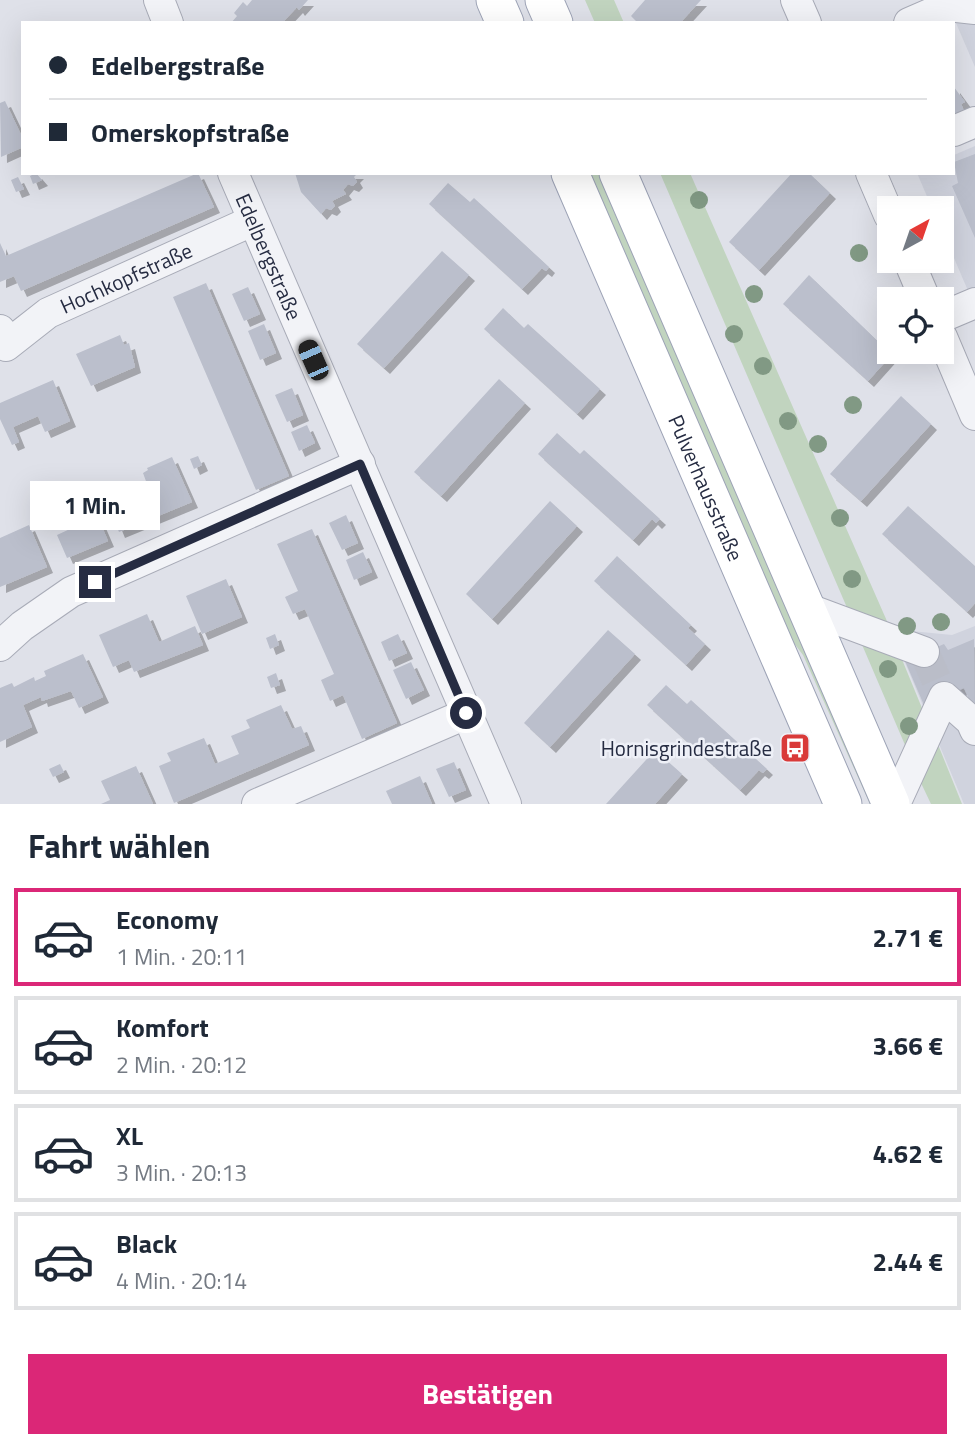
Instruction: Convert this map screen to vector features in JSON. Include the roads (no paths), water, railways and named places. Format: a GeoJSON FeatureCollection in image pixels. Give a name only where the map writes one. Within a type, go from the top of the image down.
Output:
{"type":"FeatureCollection","features":[{"type":"Feature","properties":{"kind":"main road"},"geometry":{"type":"LineString","coordinates":[[495,0],[504,21]]}},
{"type":"Feature","properties":{"kind":"main road"},"geometry":{"type":"LineString","coordinates":[[544,0],[553,21]]}},
{"type":"Feature","properties":{"kind":"main road","name":"Pulverhausstraße"},"geometry":{"type":"LineString","coordinates":[[571,175],[843,804]]}},
{"type":"Feature","properties":{"kind":"main road","name":"Pulverhausstraße"},"geometry":{"type":"LineString","coordinates":[[619,175],[893,804]]}},
{"type":"Feature","properties":{"kind":"street"},"geometry":{"type":"LineString","coordinates":[[159,0],[167,21]]}},
{"type":"Feature","properties":{"kind":"street"},"geometry":{"type":"LineString","coordinates":[[796,0],[805,21]]}},
{"type":"Feature","properties":{"kind":"street"},"geometry":{"type":"LineString","coordinates":[[914,21],[948,6],[975,9]]}},
{"type":"Feature","properties":{"kind":"street"},"geometry":{"type":"LineString","coordinates":[[955,131],[975,122]]}},
{"type":"Feature","properties":{"kind":"street","name":"Edelbergstraße"},"geometry":{"type":"LineString","coordinates":[[234,175],[506,804]]}},
{"type":"Feature","properties":{"kind":"street"},"geometry":{"type":"LineString","coordinates":[[872,175],[881,196]]}},
{"type":"Feature","properties":{"kind":"street","name":"Hochkopfstraße"},"geometry":{"type":"LineString","coordinates":[[3,338],[48,313],[252,220]]}},
{"type":"Feature","properties":{"kind":"street"},"geometry":{"type":"LineString","coordinates":[[954,312],[975,303]]}},
{"type":"Feature","properties":{"kind":"street"},"geometry":{"type":"LineString","coordinates":[[954,352],[965,366],[975,415]]}},
{"type":"Feature","properties":{"kind":"street"},"geometry":{"type":"LineString","coordinates":[[0,646],[22,626],[71,592],[360,464]]}},
{"type":"Feature","properties":{"kind":"street"},"geometry":{"type":"LineString","coordinates":[[806,608],[924,652]]}},
{"type":"Feature","properties":{"kind":"street"},"geometry":{"type":"LineString","coordinates":[[893,804],[944,697],[971,721],[975,730]]}},
{"type":"Feature","properties":{"kind":"street"},"geometry":{"type":"LineString","coordinates":[[257,804],[466,713]]}},
{"type":"Feature","properties":{"kind":"tunnel"},"geometry":{"type":"LineString","coordinates":[[924,652],[944,697]]}},
{"type":"Feature","properties":{"kind":"place","name":"Hornisgrindestraße"},"geometry":{"type":"Point","coordinates":[795,748]}}]}
